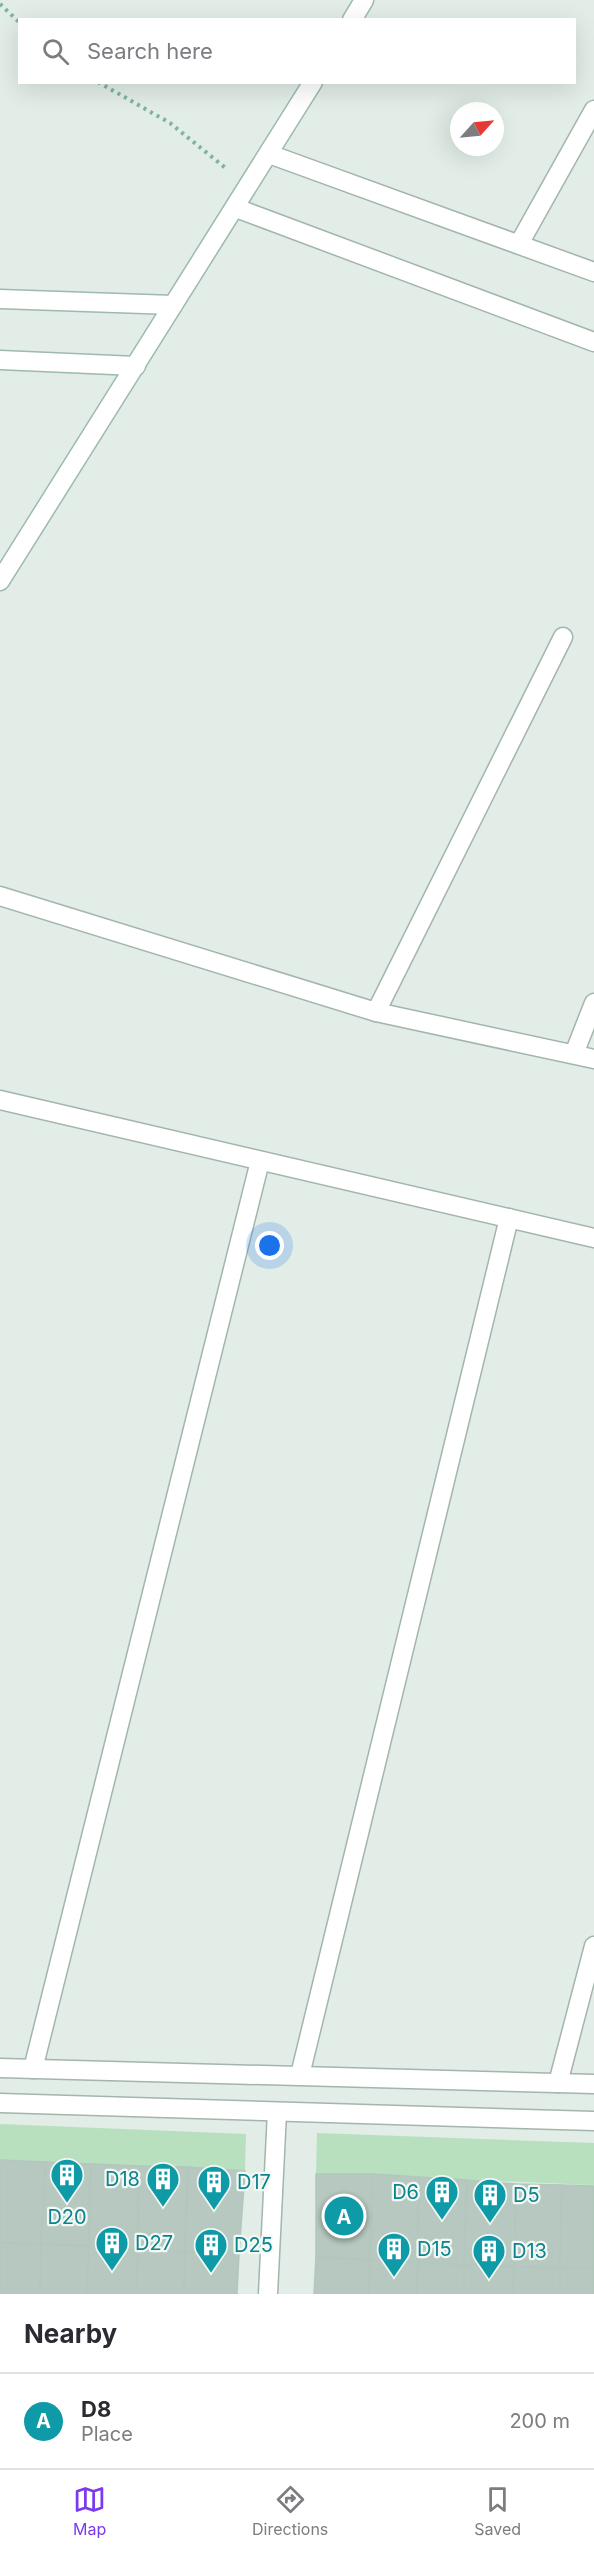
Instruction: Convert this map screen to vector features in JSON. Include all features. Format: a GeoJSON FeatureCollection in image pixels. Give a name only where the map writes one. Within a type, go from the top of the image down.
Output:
{"type":"FeatureCollection","features":[{"type":"Feature","properties":{"kind":"street"},"geometry":{"type":"LineString","coordinates":[[353,18],[364,0]]}},
{"type":"Feature","properties":{"kind":"street"},"geometry":{"type":"LineString","coordinates":[[0,581],[312,84]]}},
{"type":"Feature","properties":{"kind":"street"},"geometry":{"type":"LineString","coordinates":[[519,244],[594,110]]}},
{"type":"Feature","properties":{"kind":"street"},"geometry":{"type":"LineString","coordinates":[[269,153],[594,272]]}},
{"type":"Feature","properties":{"kind":"street"},"geometry":{"type":"LineString","coordinates":[[236,208],[594,342]]}},
{"type":"Feature","properties":{"kind":"street"},"geometry":{"type":"LineString","coordinates":[[0,299],[173,305]]}},
{"type":"Feature","properties":{"kind":"street"},"geometry":{"type":"LineString","coordinates":[[0,360],[136,366]]}},
{"type":"Feature","properties":{"kind":"street"},"geometry":{"type":"LineString","coordinates":[[376,1012],[563,637]]}},
{"type":"Feature","properties":{"kind":"street"},"geometry":{"type":"LineString","coordinates":[[0,896],[376,1012],[594,1059]]}},
{"type":"Feature","properties":{"kind":"street"},"geometry":{"type":"LineString","coordinates":[[574,1054],[594,1003]]}},
{"type":"Feature","properties":{"kind":"street"},"geometry":{"type":"LineString","coordinates":[[0,1100],[594,1238]]}},
{"type":"Feature","properties":{"kind":"street"},"geometry":{"type":"LineString","coordinates":[[33,2069],[260,1161]]}},
{"type":"Feature","properties":{"kind":"street"},"geometry":{"type":"LineString","coordinates":[[300,2074],[509,1218]]}},
{"type":"Feature","properties":{"kind":"street"},"geometry":{"type":"LineString","coordinates":[[558,2083],[594,1946]]}},
{"type":"Feature","properties":{"kind":"street"},"geometry":{"type":"LineString","coordinates":[[0,2068],[300,2074],[594,2084]]}},
{"type":"Feature","properties":{"kind":"street"},"geometry":{"type":"LineString","coordinates":[[0,2103],[594,2121]]}},
{"type":"Feature","properties":{"kind":"street"},"geometry":{"type":"LineString","coordinates":[[268,2294],[277,2112]]}},
{"type":"Feature","properties":{"kind":"path"},"geometry":{"type":"LineString","coordinates":[[0,4],[18,21]]}},
{"type":"Feature","properties":{"kind":"path"},"geometry":{"type":"LineString","coordinates":[[102,84],[170,123],[249,187]]}},
{"type":"Feature","properties":{"kind":"green space"},"geometry":{"type":"Polygon","coordinates":[[[0,2124],[246,2134],[245,2171],[0,2160],[0,2124]]]}},
{"type":"Feature","properties":{"kind":"green space"},"geometry":{"type":"Polygon","coordinates":[[[317,2133],[594,2143],[594,2185],[316,2174],[317,2133]]]}},
{"type":"Feature","properties":{"kind":"building"},"geometry":{"type":"Polygon","coordinates":[[[0,2160],[46,2162],[41,2244],[0,2243],[0,2160]]]}},
{"type":"Feature","properties":{"kind":"building","name":"D20"},"geometry":{"type":"Polygon","coordinates":[[[46,2162],[91,2164],[89,2246],[41,2244],[46,2162]]]}},
{"type":"Feature","properties":{"kind":"building"},"geometry":{"type":"Polygon","coordinates":[[[91,2164],[139,2166],[138,2249],[89,2246],[91,2164]]]}},
{"type":"Feature","properties":{"kind":"building","name":"D18"},"geometry":{"type":"Polygon","coordinates":[[[139,2166],[188,2167],[185,2252],[138,2249],[139,2166]]]}},
{"type":"Feature","properties":{"kind":"building","name":"D17"},"geometry":{"type":"Polygon","coordinates":[[[188,2167],[245,2171],[239,2254],[185,2252],[188,2167]]]}},
{"type":"Feature","properties":{"kind":"building"},"geometry":{"type":"Polygon","coordinates":[[[316,2174],[373,2174],[370,2260],[316,2257],[316,2174]]]}},
{"type":"Feature","properties":{"kind":"building"},"geometry":{"type":"Polygon","coordinates":[[[373,2174],[419,2177],[418,2262],[370,2260],[373,2174]]]}},
{"type":"Feature","properties":{"kind":"building","name":"D6"},"geometry":{"type":"Polygon","coordinates":[[[419,2177],[467,2180],[464,2265],[418,2262],[419,2177]]]}},
{"type":"Feature","properties":{"kind":"building","name":"D5"},"geometry":{"type":"Polygon","coordinates":[[[467,2180],[516,2184],[514,2267],[464,2265],[467,2180]]]}},
{"type":"Feature","properties":{"kind":"building"},"geometry":{"type":"Polygon","coordinates":[[[516,2184],[562,2185],[560,2268],[514,2267],[516,2184]]]}},
{"type":"Feature","properties":{"kind":"building"},"geometry":{"type":"Polygon","coordinates":[[[562,2185],[594,2186],[594,2268],[560,2268],[562,2185]]]}},
{"type":"Feature","properties":{"kind":"building"},"geometry":{"type":"Polygon","coordinates":[[[0,2243],[41,2244],[40,2294],[0,2294],[0,2243]]]}},
{"type":"Feature","properties":{"kind":"building"},"geometry":{"type":"Polygon","coordinates":[[[41,2244],[89,2246],[87,2294],[40,2294],[41,2244]]]}},
{"type":"Feature","properties":{"kind":"building","name":"D27"},"geometry":{"type":"Polygon","coordinates":[[[89,2246],[138,2249],[136,2294],[87,2294],[89,2246]]]}},
{"type":"Feature","properties":{"kind":"building"},"geometry":{"type":"Polygon","coordinates":[[[138,2249],[185,2252],[184,2294],[136,2294],[138,2249]]]}},
{"type":"Feature","properties":{"kind":"building","name":"D25"},"geometry":{"type":"Polygon","coordinates":[[[185,2252],[239,2254],[237,2294],[184,2294],[185,2252]]]}},
{"type":"Feature","properties":{"kind":"building"},"geometry":{"type":"Polygon","coordinates":[[[316,2257],[370,2260],[369,2294],[314,2294],[316,2257]]]}},
{"type":"Feature","properties":{"kind":"building","name":"D15"},"geometry":{"type":"Polygon","coordinates":[[[370,2260],[418,2262],[417,2294],[369,2294],[370,2260]]]}},
{"type":"Feature","properties":{"kind":"building"},"geometry":{"type":"Polygon","coordinates":[[[418,2262],[464,2265],[464,2294],[417,2294],[418,2262]]]}},
{"type":"Feature","properties":{"kind":"building","name":"D13"},"geometry":{"type":"Polygon","coordinates":[[[464,2265],[514,2267],[513,2294],[464,2294],[464,2265]]]}},
{"type":"Feature","properties":{"kind":"building"},"geometry":{"type":"Polygon","coordinates":[[[514,2267],[560,2268],[560,2294],[513,2294],[514,2267]]]}},
{"type":"Feature","properties":{"kind":"building"},"geometry":{"type":"Polygon","coordinates":[[[560,2268],[594,2268],[594,2294],[560,2294],[560,2268]]]}},
{"type":"Feature","properties":{"kind":"place","name":"D20"},"geometry":{"type":"Point","coordinates":[67,2204]}},
{"type":"Feature","properties":{"kind":"place","name":"D18"},"geometry":{"type":"Point","coordinates":[163,2208]}},
{"type":"Feature","properties":{"kind":"place","name":"D17"},"geometry":{"type":"Point","coordinates":[214,2211]}},
{"type":"Feature","properties":{"kind":"place","name":"D8"},"geometry":{"type":"Point","coordinates":[344,2216]}},
{"type":"Feature","properties":{"kind":"place","name":"D6"},"geometry":{"type":"Point","coordinates":[442,2221]}},
{"type":"Feature","properties":{"kind":"place","name":"D5"},"geometry":{"type":"Point","coordinates":[490,2224]}},
{"type":"Feature","properties":{"kind":"place","name":"D27"},"geometry":{"type":"Point","coordinates":[112,2272]}},
{"type":"Feature","properties":{"kind":"place","name":"D25"},"geometry":{"type":"Point","coordinates":[211,2274]}},
{"type":"Feature","properties":{"kind":"place","name":"D15"},"geometry":{"type":"Point","coordinates":[394,2278]}},
{"type":"Feature","properties":{"kind":"place","name":"D13"},"geometry":{"type":"Point","coordinates":[489,2280]}}]}
